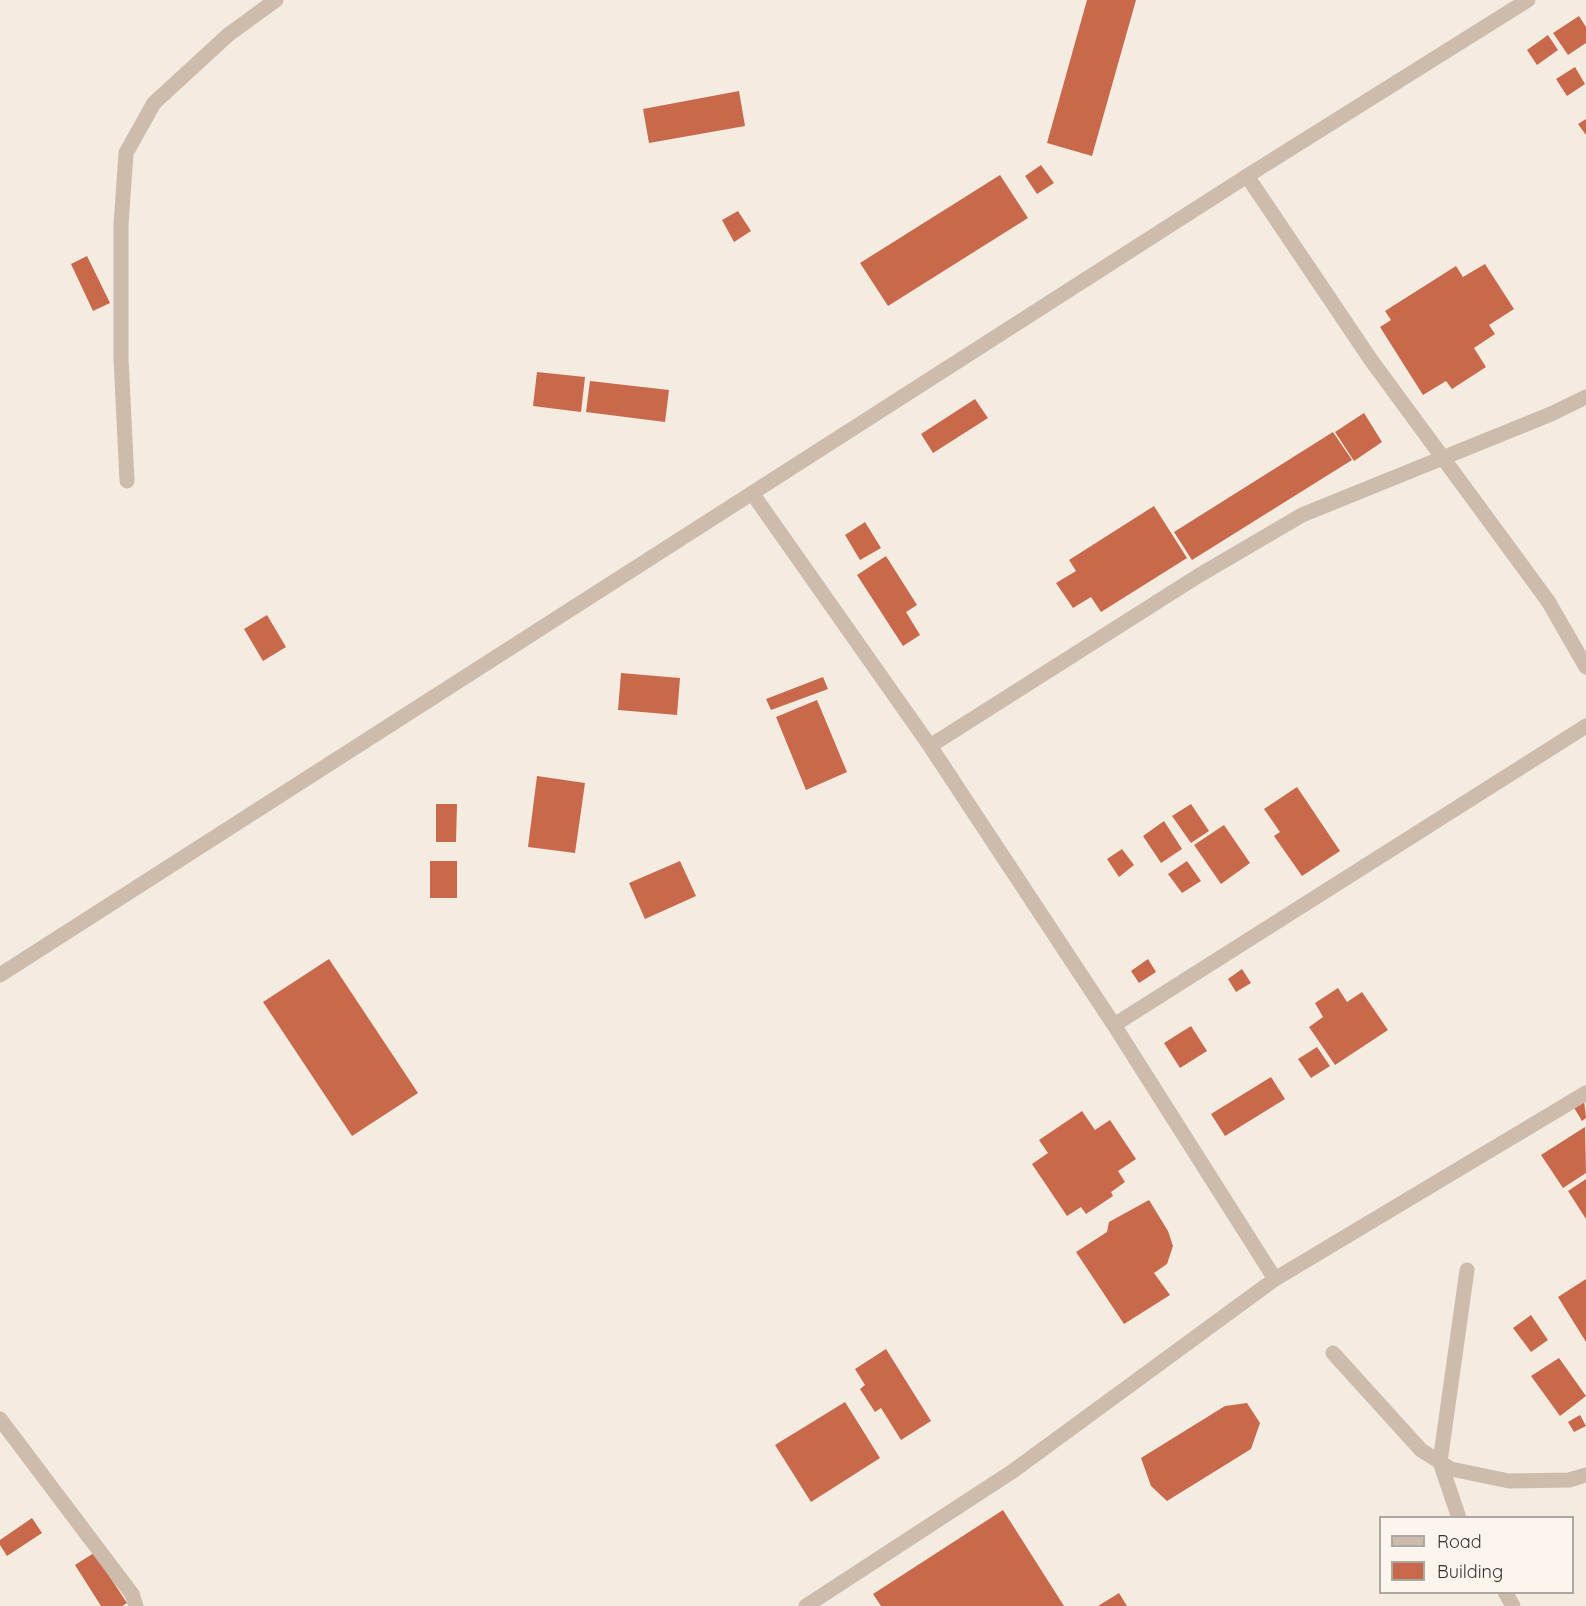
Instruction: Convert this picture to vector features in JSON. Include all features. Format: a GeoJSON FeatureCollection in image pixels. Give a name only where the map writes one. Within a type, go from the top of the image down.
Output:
{"type":"FeatureCollection","features":[{"type":"Feature","properties":{"kind":"street"},"geometry":{"type":"LineString","coordinates":[[127,481],[121,358],[122,225],[126,153],[154,103],[228,35],[276,0]]}},
{"type":"Feature","properties":{"kind":"street"},"geometry":{"type":"LineString","coordinates":[[0,975],[1247,176],[1527,0]]}},
{"type":"Feature","properties":{"kind":"street"},"geometry":{"type":"LineString","coordinates":[[1247,176],[1371,360],[1548,601],[1586,667]]}},
{"type":"Feature","properties":{"kind":"street"},"geometry":{"type":"LineString","coordinates":[[930,746],[1207,570],[1302,515],[1444,458],[1586,396]]}},
{"type":"Feature","properties":{"kind":"street"},"geometry":{"type":"LineString","coordinates":[[752,493],[930,746],[1114,1025],[1275,1280]]}},
{"type":"Feature","properties":{"kind":"street"},"geometry":{"type":"LineString","coordinates":[[1114,1025],[1586,726]]}},
{"type":"Feature","properties":{"kind":"street"},"geometry":{"type":"LineString","coordinates":[[806,1606],[1013,1471],[1275,1280],[1586,1093]]}},
{"type":"Feature","properties":{"kind":"street"},"geometry":{"type":"LineString","coordinates":[[1458,1516],[1440,1462],[1467,1270]]}},
{"type":"Feature","properties":{"kind":"street"},"geometry":{"type":"LineString","coordinates":[[1334,1353],[1421,1450],[1451,1469],[1509,1481],[1569,1480],[1586,1475]]}},
{"type":"Feature","properties":{"kind":"street"},"geometry":{"type":"LineString","coordinates":[[0,1419],[132,1594],[136,1606]]}},
{"type":"Feature","properties":{"kind":"building"},"geometry":{"type":"Polygon","coordinates":[[[1087,0],[1136,0],[1092,156],[1047,143],[1087,0]]]}},
{"type":"Feature","properties":{"kind":"building"},"geometry":{"type":"Polygon","coordinates":[[[1579,16],[1586,27],[1586,43],[1568,55],[1553,33],[1579,16]]]}},
{"type":"Feature","properties":{"kind":"building"},"geometry":{"type":"Polygon","coordinates":[[[1548,35],[1558,50],[1537,65],[1527,50],[1548,35]]]}},
{"type":"Feature","properties":{"kind":"building"},"geometry":{"type":"Polygon","coordinates":[[[1575,67],[1585,84],[1567,96],[1556,79],[1575,67]]]}},
{"type":"Feature","properties":{"kind":"building"},"geometry":{"type":"Polygon","coordinates":[[[739,91],[745,126],[649,143],[643,109],[739,91]]]}},
{"type":"Feature","properties":{"kind":"building"},"geometry":{"type":"Polygon","coordinates":[[[1586,119],[1586,135],[1578,124],[1586,119]]]}},
{"type":"Feature","properties":{"kind":"building"},"geometry":{"type":"Polygon","coordinates":[[[1041,165],[1054,183],[1037,194],[1025,176],[1041,165]]]}},
{"type":"Feature","properties":{"kind":"building"},"geometry":{"type":"Polygon","coordinates":[[[1000,175],[1028,218],[888,306],[860,263],[1000,175]]]}},
{"type":"Feature","properties":{"kind":"building"},"geometry":{"type":"Polygon","coordinates":[[[738,211],[751,231],[734,242],[722,220],[738,211]]]}},
{"type":"Feature","properties":{"kind":"building"},"geometry":{"type":"Polygon","coordinates":[[[87,256],[110,303],[93,311],[71,264],[87,256]]]}},
{"type":"Feature","properties":{"kind":"building"},"geometry":{"type":"Polygon","coordinates":[[[1485,264],[1514,309],[1489,325],[1495,334],[1474,348],[1486,367],[1452,389],[1446,381],[1423,395],[1380,327],[1391,320],[1385,311],[1456,266],[1463,277],[1485,264]]]}},
{"type":"Feature","properties":{"kind":"building"},"geometry":{"type":"Polygon","coordinates":[[[537,372],[585,377],[581,412],[533,406],[537,372]]]}},
{"type":"Feature","properties":{"kind":"building"},"geometry":{"type":"Polygon","coordinates":[[[590,381],[669,390],[665,422],[586,412],[590,381]]]}},
{"type":"Feature","properties":{"kind":"building"},"geometry":{"type":"Polygon","coordinates":[[[975,399],[988,418],[933,453],[921,434],[975,399]]]}},
{"type":"Feature","properties":{"kind":"building"},"geometry":{"type":"Polygon","coordinates":[[[1364,413],[1382,442],[1354,461],[1335,432],[1364,413]]]}},
{"type":"Feature","properties":{"kind":"building"},"geometry":{"type":"Polygon","coordinates":[[[1333,432],[1352,460],[1192,560],[1174,532],[1333,432]]]}},
{"type":"Feature","properties":{"kind":"building"},"geometry":{"type":"Polygon","coordinates":[[[1154,506],[1187,558],[1101,612],[1091,597],[1073,608],[1056,583],[1076,571],[1069,560],[1154,506]]]}},
{"type":"Feature","properties":{"kind":"building"},"geometry":{"type":"Polygon","coordinates":[[[865,522],[881,548],[860,560],[845,535],[865,522]]]}},
{"type":"Feature","properties":{"kind":"building"},"geometry":{"type":"Polygon","coordinates":[[[886,556],[917,605],[906,612],[920,635],[903,646],[857,575],[886,556]]]}},
{"type":"Feature","properties":{"kind":"building"},"geometry":{"type":"Polygon","coordinates":[[[267,615],[286,647],[263,661],[244,629],[267,615]]]}},
{"type":"Feature","properties":{"kind":"building"},"geometry":{"type":"Polygon","coordinates":[[[621,673],[680,678],[677,715],[618,710],[621,673]]]}},
{"type":"Feature","properties":{"kind":"building"},"geometry":{"type":"Polygon","coordinates":[[[823,677],[828,689],[771,710],[766,699],[823,677]]]}},
{"type":"Feature","properties":{"kind":"building"},"geometry":{"type":"Polygon","coordinates":[[[817,700],[847,772],[806,790],[776,717],[817,700]]]}},
{"type":"Feature","properties":{"kind":"building"},"geometry":{"type":"Polygon","coordinates":[[[537,776],[585,783],[575,853],[528,847],[537,776]]]}},
{"type":"Feature","properties":{"kind":"building"},"geometry":{"type":"Polygon","coordinates":[[[1297,787],[1340,851],[1302,876],[1274,836],[1280,832],[1264,809],[1297,787]]]}},
{"type":"Feature","properties":{"kind":"building"},"geometry":{"type":"Polygon","coordinates":[[[436,804],[457,804],[456,842],[436,842],[436,804]]]}},
{"type":"Feature","properties":{"kind":"building"},"geometry":{"type":"Polygon","coordinates":[[[1191,804],[1209,831],[1191,843],[1172,816],[1191,804]]]}},
{"type":"Feature","properties":{"kind":"building"},"geometry":{"type":"Polygon","coordinates":[[[1164,821],[1182,849],[1161,863],[1143,836],[1164,821]]]}},
{"type":"Feature","properties":{"kind":"building"},"geometry":{"type":"Polygon","coordinates":[[[1224,825],[1250,863],[1221,884],[1194,845],[1224,825]]]}},
{"type":"Feature","properties":{"kind":"building"},"geometry":{"type":"Polygon","coordinates":[[[1122,849],[1134,865],[1119,877],[1107,859],[1122,849]]]}},
{"type":"Feature","properties":{"kind":"building"},"geometry":{"type":"Polygon","coordinates":[[[430,861],[457,861],[457,898],[430,898],[430,861]]]}},
{"type":"Feature","properties":{"kind":"building"},"geometry":{"type":"Polygon","coordinates":[[[680,861],[696,896],[645,919],[629,883],[680,861]]]}},
{"type":"Feature","properties":{"kind":"building"},"geometry":{"type":"Polygon","coordinates":[[[1187,861],[1201,881],[1182,893],[1168,874],[1187,861]]]}},
{"type":"Feature","properties":{"kind":"building"},"geometry":{"type":"Polygon","coordinates":[[[329,959],[418,1093],[352,1136],[263,1002],[329,959]]]}},
{"type":"Feature","properties":{"kind":"building"},"geometry":{"type":"Polygon","coordinates":[[[1148,959],[1156,972],[1139,983],[1131,971],[1148,959]]]}},
{"type":"Feature","properties":{"kind":"building"},"geometry":{"type":"Polygon","coordinates":[[[1242,969],[1251,983],[1236,992],[1228,979],[1242,969]]]}},
{"type":"Feature","properties":{"kind":"building"},"geometry":{"type":"Polygon","coordinates":[[[1338,988],[1347,1002],[1362,992],[1388,1030],[1335,1065],[1309,1027],[1323,1017],[1315,1003],[1338,988]]]}},
{"type":"Feature","properties":{"kind":"building"},"geometry":{"type":"Polygon","coordinates":[[[1191,1026],[1207,1051],[1180,1068],[1164,1043],[1191,1026]]]}},
{"type":"Feature","properties":{"kind":"building"},"geometry":{"type":"Polygon","coordinates":[[[1317,1047],[1330,1066],[1311,1078],[1298,1059],[1317,1047]]]}},
{"type":"Feature","properties":{"kind":"building"},"geometry":{"type":"Polygon","coordinates":[[[1271,1077],[1285,1099],[1225,1136],[1211,1114],[1271,1077]]]}},
{"type":"Feature","properties":{"kind":"building"},"geometry":{"type":"Polygon","coordinates":[[[1584,1100],[1586,1118],[1582,1121],[1573,1106],[1584,1100]]]}},
{"type":"Feature","properties":{"kind":"building"},"geometry":{"type":"Polygon","coordinates":[[[1082,1111],[1095,1130],[1110,1120],[1136,1159],[1118,1171],[1125,1182],[1111,1192],[1113,1196],[1086,1214],[1081,1207],[1067,1216],[1032,1164],[1048,1153],[1039,1140],[1082,1111]]]}},
{"type":"Feature","properties":{"kind":"building"},"geometry":{"type":"Polygon","coordinates":[[[1585,1127],[1586,1173],[1563,1188],[1541,1155],[1585,1127]]]}},
{"type":"Feature","properties":{"kind":"building"},"geometry":{"type":"Polygon","coordinates":[[[1586,1179],[1586,1219],[1568,1191],[1586,1179]]]}},
{"type":"Feature","properties":{"kind":"building"},"geometry":{"type":"Polygon","coordinates":[[[1149,1200],[1168,1231],[1173,1246],[1167,1264],[1154,1273],[1170,1295],[1124,1324],[1076,1252],[1107,1232],[1109,1222],[1149,1200]]]}},
{"type":"Feature","properties":{"kind":"building"},"geometry":{"type":"Polygon","coordinates":[[[1586,1279],[1586,1342],[1558,1297],[1586,1279]]]}},
{"type":"Feature","properties":{"kind":"building"},"geometry":{"type":"Polygon","coordinates":[[[1531,1315],[1548,1340],[1531,1352],[1513,1328],[1531,1315]]]}},
{"type":"Feature","properties":{"kind":"building"},"geometry":{"type":"Polygon","coordinates":[[[886,1349],[931,1421],[901,1440],[881,1408],[875,1412],[860,1389],[865,1385],[855,1369],[886,1349]]]}},
{"type":"Feature","properties":{"kind":"building"},"geometry":{"type":"Polygon","coordinates":[[[1559,1358],[1586,1396],[1560,1416],[1531,1376],[1559,1358]]]}},
{"type":"Feature","properties":{"kind":"building"},"geometry":{"type":"Polygon","coordinates":[[[845,1402],[880,1458],[811,1502],[775,1445],[845,1402]]]}},
{"type":"Feature","properties":{"kind":"building"},"geometry":{"type":"Polygon","coordinates":[[[1247,1403],[1260,1423],[1251,1449],[1167,1501],[1151,1486],[1141,1458],[1225,1406],[1247,1403]]]}},
{"type":"Feature","properties":{"kind":"building"},"geometry":{"type":"Polygon","coordinates":[[[1580,1415],[1586,1426],[1574,1432],[1568,1422],[1580,1415]]]}},
{"type":"Feature","properties":{"kind":"building"},"geometry":{"type":"Polygon","coordinates":[[[1003,1510],[1064,1606],[881,1606],[873,1594],[1003,1510]]]}},
{"type":"Feature","properties":{"kind":"building"},"geometry":{"type":"Polygon","coordinates":[[[32,1518],[42,1533],[7,1556],[0,1545],[0,1540],[32,1518]]]}},
{"type":"Feature","properties":{"kind":"building"},"geometry":{"type":"Polygon","coordinates":[[[94,1553],[127,1603],[122,1606],[101,1606],[75,1565],[94,1553]]]}},
{"type":"Feature","properties":{"kind":"building"},"geometry":{"type":"Polygon","coordinates":[[[1119,1593],[1127,1606],[1098,1606],[1119,1593]]]}}]}
